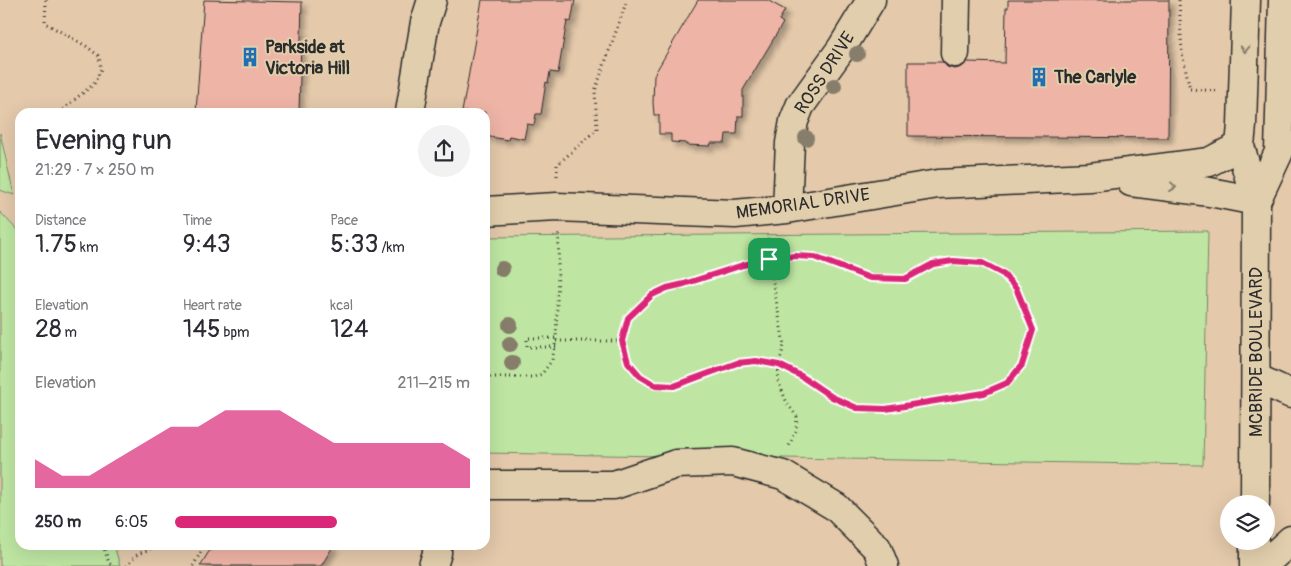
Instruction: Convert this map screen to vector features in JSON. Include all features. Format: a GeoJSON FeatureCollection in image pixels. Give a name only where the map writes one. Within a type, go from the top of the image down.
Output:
{"type":"FeatureCollection","features":[{"type":"Feature","properties":{"kind":"street"},"geometry":{"type":"LineString","coordinates":[[411,108],[425,22],[432,0]]}},
{"type":"Feature","properties":{"kind":"street","name":"ROSS DRIVE"},"geometry":{"type":"LineString","coordinates":[[787,209],[790,143],[794,121],[800,106],[841,49],[871,0]]}},
{"type":"Feature","properties":{"kind":"street"},"geometry":{"type":"LineString","coordinates":[[955,53],[956,0]]}},
{"type":"Feature","properties":{"kind":"street","name":"MCBRIDE BOULEVARD"},"geometry":{"type":"LineString","coordinates":[[1246,0],[1244,92],[1240,146],[1256,201],[1255,495]]}},
{"type":"Feature","properties":{"kind":"street","name":"MCBRIDE BOULEVARD"},"geometry":{"type":"LineString","coordinates":[[1256,201],[1279,152],[1283,0]]}},
{"type":"Feature","properties":{"kind":"street","name":"MEMORIAL DRIVE"},"geometry":{"type":"LineString","coordinates":[[490,210],[557,207],[735,214],[787,209],[938,184],[1090,177],[1209,162],[1240,146]]}},
{"type":"Feature","properties":{"kind":"street","name":"MEMORIAL DRIVE"},"geometry":{"type":"LineString","coordinates":[[1090,177],[1210,192],[1256,201]]}},
{"type":"Feature","properties":{"kind":"street"},"geometry":{"type":"LineString","coordinates":[[1256,378],[1291,394]]}},
{"type":"Feature","properties":{"kind":"street"},"geometry":{"type":"LineString","coordinates":[[490,486],[614,485],[676,464],[732,462],[783,475],[836,507],[876,548],[884,566]]}},
{"type":"Feature","properties":{"kind":"street"},"geometry":{"type":"LineString","coordinates":[[1262,566],[1291,540]]}},
{"type":"Feature","properties":{"kind":"street"},"geometry":{"type":"LineString","coordinates":[[433,566],[437,550]]}},
{"type":"Feature","properties":{"kind":"street"},"geometry":{"type":"LineString","coordinates":[[1254,550],[1254,566]]}},
{"type":"Feature","properties":{"kind":"path"},"geometry":{"type":"LineString","coordinates":[[46,0],[45,23],[86,46],[99,56],[101,69],[94,84],[64,108]]}},
{"type":"Feature","properties":{"kind":"path"},"geometry":{"type":"LineString","coordinates":[[558,188],[557,165],[597,128],[595,90],[627,0]]}},
{"type":"Feature","properties":{"kind":"path"},"geometry":{"type":"LineString","coordinates":[[1179,0],[1182,53],[1190,90],[1244,92]]}},
{"type":"Feature","properties":{"kind":"path"},"geometry":{"type":"LineString","coordinates":[[768,237],[769,259],[784,345],[779,365],[778,381],[787,403],[797,417],[796,431],[786,457]]}},
{"type":"Feature","properties":{"kind":"path"},"geometry":{"type":"LineString","coordinates":[[490,377],[534,377],[542,374],[552,360],[556,348],[559,239]]}},
{"type":"Feature","properties":{"kind":"path"},"geometry":{"type":"LineString","coordinates":[[795,256],[814,257],[870,278],[905,279],[933,264],[953,261],[982,263],[1003,274],[1016,288],[1033,330],[1022,365],[1007,383],[984,393],[886,409],[857,408],[832,397],[801,376],[779,365],[756,361],[737,363],[674,386],[655,385],[640,376],[628,362],[622,341],[628,318],[652,295],[667,288],[769,259],[795,256]]}},
{"type":"Feature","properties":{"kind":"path"},"geometry":{"type":"LineString","coordinates":[[556,348],[527,347],[527,338],[622,341]]}},
{"type":"Feature","properties":{"kind":"path"},"geometry":{"type":"LineString","coordinates":[[105,550],[109,563],[113,566]]}},
{"type":"Feature","properties":{"kind":"path"},"geometry":{"type":"LineString","coordinates":[[128,565],[138,554],[147,550]]}},
{"type":"Feature","properties":{"kind":"path"},"geometry":{"type":"LineString","coordinates":[[193,566],[202,550]]}},
{"type":"Feature","properties":{"kind":"green space"},"geometry":{"type":"Polygon","coordinates":[[[0,133],[14,195],[0,190],[0,133]]]}},
{"type":"Feature","properties":{"kind":"green space"},"geometry":{"type":"Polygon","coordinates":[[[0,212],[15,228],[15,550],[115,550],[120,566],[0,566],[0,212]]]}},
{"type":"Feature","properties":{"kind":"green space"},"geometry":{"type":"Polygon","coordinates":[[[1208,231],[1203,465],[490,453],[490,237],[1208,231]]]}},
{"type":"Feature","properties":{"kind":"building","name":"Parkside at Victoria Hill"},"geometry":{"type":"Polygon","coordinates":[[[204,0],[302,2],[299,108],[196,108],[204,0]]]}},
{"type":"Feature","properties":{"kind":"building"},"geometry":{"type":"Polygon","coordinates":[[[482,0],[575,0],[571,22],[567,21],[558,73],[550,72],[548,83],[546,82],[541,114],[536,114],[534,125],[527,124],[524,139],[509,136],[508,140],[490,137],[490,108],[463,108],[482,0]]]}},
{"type":"Feature","properties":{"kind":"building"},"geometry":{"type":"Polygon","coordinates":[[[698,0],[767,0],[785,10],[779,20],[783,23],[743,90],[743,116],[738,116],[737,134],[726,134],[725,143],[711,143],[710,146],[671,142],[671,134],[659,134],[659,115],[654,115],[653,103],[654,75],[698,0]]]}},
{"type":"Feature","properties":{"kind":"building","name":"The Carlyle"},"geometry":{"type":"Polygon","coordinates":[[[1008,0],[1169,0],[1168,138],[908,136],[908,62],[943,62],[947,67],[955,69],[962,67],[967,62],[1005,63],[1006,8],[1008,8],[1008,0]]]}},
{"type":"Feature","properties":{"kind":"building"},"geometry":{"type":"Polygon","coordinates":[[[210,550],[331,550],[321,566],[200,566],[210,550]]]}},
{"type":"Feature","properties":{"kind":"place","name":"Parkside at Victoria Hill"},"geometry":{"type":"Point","coordinates":[250,57]}},
{"type":"Feature","properties":{"kind":"place","name":"The Carlyle"},"geometry":{"type":"Point","coordinates":[1039,77]}},
{"type":"Feature","properties":{"kind":"route"},"geometry":{"type":"LineString","coordinates":[[795,256],[814,257],[870,278],[905,279],[933,264],[953,261],[982,263],[1003,274],[1016,288],[1033,330],[1022,365],[1007,383],[984,393],[886,409],[857,408],[832,397],[801,376],[779,365],[756,361],[737,363],[674,386],[655,385],[640,376],[628,362],[622,341],[628,318],[638,306],[652,295],[667,288],[769,259],[795,256]]}}]}
